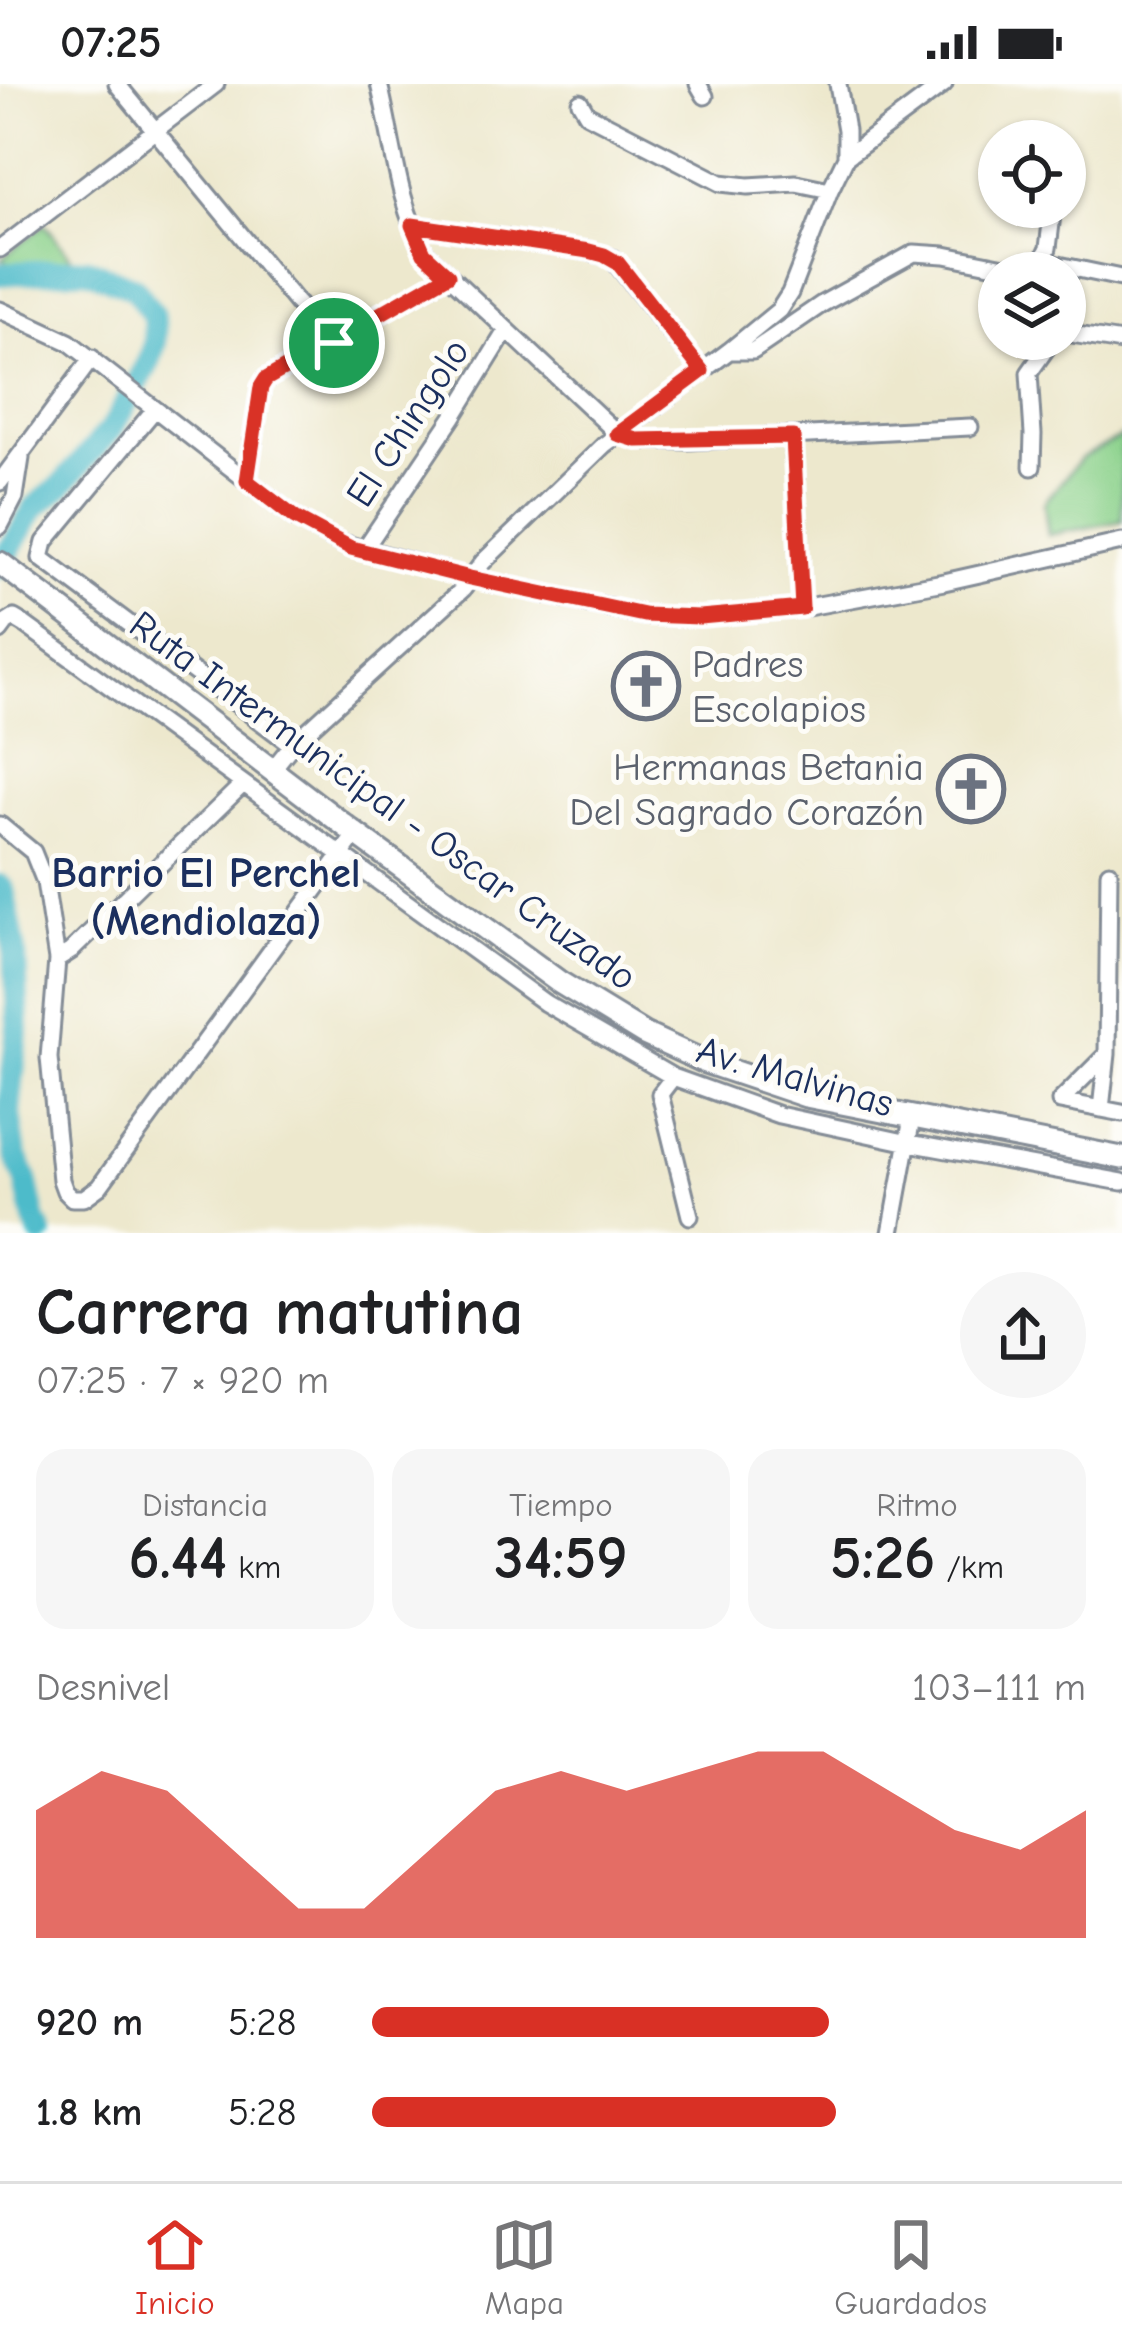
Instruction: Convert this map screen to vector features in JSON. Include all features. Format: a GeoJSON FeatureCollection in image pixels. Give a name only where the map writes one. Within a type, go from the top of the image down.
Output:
{"type":"FeatureCollection","features":[{"type":"Feature","properties":{"kind":"main road","name":"Ruta Intermunicipal - Oscar Cruzado"},"geometry":{"type":"LineString","coordinates":[[8,568],[274,768],[572,981],[639,1022],[711,1056],[835,1096],[1122,1144]]}},
{"type":"Feature","properties":{"kind":"main road","name":"Ruta Intermunicipal - Oscar Cruzado"},"geometry":{"type":"LineString","coordinates":[[274,768],[559,982],[644,1034],[705,1062],[829,1102],[1122,1158]]}},
{"type":"Feature","properties":{"kind":"street"},"geometry":{"type":"LineString","coordinates":[[117,84],[334,343]]}},
{"type":"Feature","properties":{"kind":"street"},"geometry":{"type":"LineString","coordinates":[[0,249],[216,84]]}},
{"type":"Feature","properties":{"kind":"street"},"geometry":{"type":"LineString","coordinates":[[379,84],[396,168],[424,253],[617,434],[637,440],[793,437],[970,427]]}},
{"type":"Feature","properties":{"kind":"street"},"geometry":{"type":"LineString","coordinates":[[838,84],[846,158]]}},
{"type":"Feature","properties":{"kind":"street"},"geometry":{"type":"LineString","coordinates":[[274,768],[292,745],[463,589],[483,562],[617,434],[779,310],[846,158],[944,84]]}},
{"type":"Feature","properties":{"kind":"street"},"geometry":{"type":"LineString","coordinates":[[580,102],[587,114],[721,183],[796,183],[830,190]]}},
{"type":"Feature","properties":{"kind":"street"},"geometry":{"type":"LineString","coordinates":[[412,225],[612,258],[702,371]]}},
{"type":"Feature","properties":{"kind":"street"},"geometry":{"type":"LineString","coordinates":[[729,351],[752,351],[822,304],[914,253],[978,262]]}},
{"type":"Feature","properties":{"kind":"street"},"geometry":{"type":"LineString","coordinates":[[1086,271],[1121,278]]}},
{"type":"Feature","properties":{"kind":"street"},"geometry":{"type":"LineString","coordinates":[[247,481],[261,387],[273,374],[448,275]]}},
{"type":"Feature","properties":{"kind":"street"},"geometry":{"type":"LineString","coordinates":[[0,310],[92,358],[306,525],[363,551],[644,615],[700,617],[802,608],[1122,542]]}},
{"type":"Feature","properties":{"kind":"street","name":"El Chingolo"},"geometry":{"type":"LineString","coordinates":[[363,551],[506,331]]}},
{"type":"Feature","properties":{"kind":"street"},"geometry":{"type":"LineString","coordinates":[[1086,336],[1122,342]]}},
{"type":"Feature","properties":{"kind":"street"},"geometry":{"type":"LineString","coordinates":[[0,482],[92,358]]}},
{"type":"Feature","properties":{"kind":"street"},"geometry":{"type":"LineString","coordinates":[[1031,467],[1029,373],[1038,360]]}},
{"type":"Feature","properties":{"kind":"street"},"geometry":{"type":"LineString","coordinates":[[150,404],[45,542],[41,558],[292,745]]}},
{"type":"Feature","properties":{"kind":"street"},"geometry":{"type":"LineString","coordinates":[[793,437],[802,608]]}},
{"type":"Feature","properties":{"kind":"street"},"geometry":{"type":"LineString","coordinates":[[0,526],[15,497],[22,454]]}},
{"type":"Feature","properties":{"kind":"street","name":"Av. Malvinas"},"geometry":{"type":"LineString","coordinates":[[0,631],[14,619],[545,1003],[673,1077],[779,1115],[1122,1182]]}},
{"type":"Feature","properties":{"kind":"street"},"geometry":{"type":"LineString","coordinates":[[56,960],[244,784]]}},
{"type":"Feature","properties":{"kind":"street"},"geometry":{"type":"LineString","coordinates":[[0,825],[33,852],[40,866],[56,960],[49,1058],[61,1180],[72,1198],[84,1198],[99,1187],[356,834]]}},
{"type":"Feature","properties":{"kind":"street"},"geometry":{"type":"LineString","coordinates":[[1101,1109],[1107,1054],[1109,872]]}},
{"type":"Feature","properties":{"kind":"street"},"geometry":{"type":"LineString","coordinates":[[1107,1054],[1060,1101],[1122,1113]]}},
{"type":"Feature","properties":{"kind":"street"},"geometry":{"type":"LineString","coordinates":[[673,1077],[660,1094],[690,1216]]}},
{"type":"Feature","properties":{"kind":"street"},"geometry":{"type":"LineString","coordinates":[[891,1233],[912,1118]]}},
{"type":"Feature","properties":{"kind":"green space"},"geometry":{"type":"Polygon","coordinates":[[[45,224],[78,267],[18,272],[2,258],[45,224]]]}},
{"type":"Feature","properties":{"kind":"green space"},"geometry":{"type":"Polygon","coordinates":[[[1122,436],[1122,521],[1048,535],[1044,503],[1080,459],[1122,436]]]}},
{"type":"Feature","properties":{"kind":"waterway"},"geometry":{"type":"LineString","coordinates":[[0,274],[87,269],[134,288],[154,316],[155,343],[112,428],[60,487],[35,507],[0,566]]}},
{"type":"Feature","properties":{"kind":"waterway"},"geometry":{"type":"LineString","coordinates":[[0,886],[15,952],[18,1024],[9,1113],[15,1155],[41,1233]]}},
{"type":"Feature","properties":{"kind":"place","name":"Padres Escolapios"},"geometry":{"type":"Point","coordinates":[646,686]}},
{"type":"Feature","properties":{"kind":"place","name":"Hermanas Betania Del Sagrado Corazón"},"geometry":{"type":"Point","coordinates":[971,789]}},
{"type":"Feature","properties":{"kind":"district","name":"Barrio El Perchel (Mendiolaza)"},"geometry":{"type":"Point","coordinates":[206,897]}},
{"type":"Feature","properties":{"kind":"route"},"geometry":{"type":"LineString","coordinates":[[412,225],[612,258],[702,371],[617,434],[637,440],[689,441],[793,437],[802,608],[700,617],[644,615],[351,548],[306,525],[247,481],[261,387],[273,374],[334,343],[448,275],[424,253],[412,225]]}}]}
